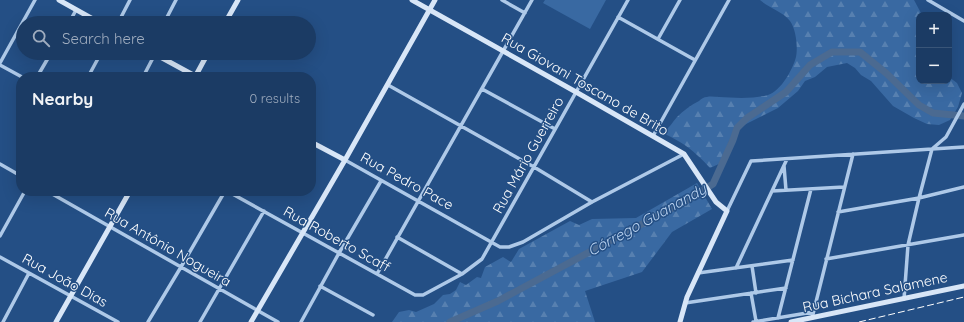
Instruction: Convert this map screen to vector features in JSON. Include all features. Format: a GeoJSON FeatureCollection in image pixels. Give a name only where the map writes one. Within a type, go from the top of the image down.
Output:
{"type":"FeatureCollection","features":[{"type":"Feature","properties":{"kind":"main road"},"geometry":{"type":"LineString","coordinates":[[59,0],[87,16]]}},
{"type":"Feature","properties":{"kind":"main road"},"geometry":{"type":"LineString","coordinates":[[230,16],[238,0]]}},
{"type":"Feature","properties":{"kind":"main road","name":"Rua Giovani Toscano de Brito"},"geometry":{"type":"LineString","coordinates":[[412,0],[684,154],[715,200],[727,211]]}},
{"type":"Feature","properties":{"kind":"main road"},"geometry":{"type":"LineString","coordinates":[[251,322],[388,85],[435,0]]}},
{"type":"Feature","properties":{"kind":"main road"},"geometry":{"type":"LineString","coordinates":[[165,60],[186,72]]}},
{"type":"Feature","properties":{"kind":"main road"},"geometry":{"type":"LineString","coordinates":[[198,72],[204,60]]}},
{"type":"Feature","properties":{"kind":"main road","name":"Rua Pedro Pace"},"geometry":{"type":"LineString","coordinates":[[316,145],[345,160]]}},
{"type":"Feature","properties":{"kind":"main road"},"geometry":{"type":"LineString","coordinates":[[56,322],[127,196]]}},
{"type":"Feature","properties":{"kind":"main road"},"geometry":{"type":"LineString","coordinates":[[680,322],[687,297],[727,211]]}},
{"type":"Feature","properties":{"kind":"main road","name":"Rua Bichara Salamene"},"geometry":{"type":"LineString","coordinates":[[791,322],[812,315],[964,288]]}},
{"type":"Feature","properties":{"kind":"street"},"geometry":{"type":"LineString","coordinates":[[27,16],[36,0]]}},
{"type":"Feature","properties":{"kind":"street"},"geometry":{"type":"LineString","coordinates":[[122,16],[130,0]]}},
{"type":"Feature","properties":{"kind":"street"},"geometry":{"type":"LineString","coordinates":[[168,16],[176,0]]}},
{"type":"Feature","properties":{"kind":"street"},"geometry":{"type":"LineString","coordinates":[[502,0],[525,13]]}},
{"type":"Feature","properties":{"kind":"street"},"geometry":{"type":"LineString","coordinates":[[377,274],[532,0]]}},
{"type":"Feature","properties":{"kind":"street","name":"Rua Mário Guerreiro"},"geometry":{"type":"LineString","coordinates":[[462,274],[482,259],[628,0]]}},
{"type":"Feature","properties":{"kind":"street"},"geometry":{"type":"LineString","coordinates":[[658,39],[680,0]]}},
{"type":"Feature","properties":{"kind":"street"},"geometry":{"type":"LineString","coordinates":[[653,136],[729,0]]}},
{"type":"Feature","properties":{"kind":"street"},"geometry":{"type":"LineString","coordinates":[[928,0],[964,21]]}},
{"type":"Feature","properties":{"kind":"street"},"geometry":{"type":"LineString","coordinates":[[73,16],[76,10]]}},
{"type":"Feature","properties":{"kind":"street"},"geometry":{"type":"LineString","coordinates":[[618,17],[695,60]]}},
{"type":"Feature","properties":{"kind":"street"},"geometry":{"type":"LineString","coordinates":[[16,36],[0,64],[16,73]]}},
{"type":"Feature","properties":{"kind":"street"},"geometry":{"type":"LineString","coordinates":[[40,72],[47,60]]}},
{"type":"Feature","properties":{"kind":"street"},"geometry":{"type":"LineString","coordinates":[[91,72],[97,60]]}},
{"type":"Feature","properties":{"kind":"street"},"geometry":{"type":"LineString","coordinates":[[145,72],[151,60]]}},
{"type":"Feature","properties":{"kind":"street"},"geometry":{"type":"LineString","coordinates":[[388,85],[534,167],[592,202]]}},
{"type":"Feature","properties":{"kind":"street"},"geometry":{"type":"LineString","coordinates":[[482,89],[555,129]]}},
{"type":"Feature","properties":{"kind":"street"},"geometry":{"type":"LineString","coordinates":[[904,299],[908,245],[932,149],[946,137],[964,104]]}},
{"type":"Feature","properties":{"kind":"street"},"geometry":{"type":"LineString","coordinates":[[727,211],[752,161],[964,146]]}},
{"type":"Feature","properties":{"kind":"street","name":"Rua Pedro Pace"},"geometry":{"type":"LineString","coordinates":[[345,160],[500,247],[509,247],[523,242],[592,202],[684,154]]}},
{"type":"Feature","properties":{"kind":"street"},"geometry":{"type":"LineString","coordinates":[[753,322],[812,315],[853,154]]}},
{"type":"Feature","properties":{"kind":"street"},"geometry":{"type":"LineString","coordinates":[[736,268],[787,159]]}},
{"type":"Feature","properties":{"kind":"street"},"geometry":{"type":"LineString","coordinates":[[0,164],[16,173]]}},
{"type":"Feature","properties":{"kind":"street"},"geometry":{"type":"LineString","coordinates":[[784,165],[786,190]]}},
{"type":"Feature","properties":{"kind":"street"},"geometry":{"type":"LineString","coordinates":[[300,322],[382,181]]}},
{"type":"Feature","properties":{"kind":"street"},"geometry":{"type":"LineString","coordinates":[[772,191],[844,188]]}},
{"type":"Feature","properties":{"kind":"street"},"geometry":{"type":"LineString","coordinates":[[838,212],[919,198],[964,188]]}},
{"type":"Feature","properties":{"kind":"street"},"geometry":{"type":"LineString","coordinates":[[778,318],[811,189]]}},
{"type":"Feature","properties":{"kind":"street"},"geometry":{"type":"LineString","coordinates":[[0,236],[22,196]]}},
{"type":"Feature","properties":{"kind":"street","name":"Rua Antônio Nogueira"},"geometry":{"type":"LineString","coordinates":[[56,196],[278,322]]}},
{"type":"Feature","properties":{"kind":"street"},"geometry":{"type":"LineString","coordinates":[[148,322],[223,196]]}},
{"type":"Feature","properties":{"kind":"street","name":"Rua Roberto Scaff"},"geometry":{"type":"LineString","coordinates":[[236,196],[414,295],[423,295],[462,274]]}},
{"type":"Feature","properties":{"kind":"street"},"geometry":{"type":"LineString","coordinates":[[200,322],[264,211]]}},
{"type":"Feature","properties":{"kind":"street"},"geometry":{"type":"LineString","coordinates":[[826,259],[964,235]]}},
{"type":"Feature","properties":{"kind":"street"},"geometry":{"type":"LineString","coordinates":[[398,237],[462,274]]}},
{"type":"Feature","properties":{"kind":"street","name":"Rua João Dias"},"geometry":{"type":"LineString","coordinates":[[0,257],[118,322]]}},
{"type":"Feature","properties":{"kind":"street"},"geometry":{"type":"LineString","coordinates":[[698,273],[792,260]]}},
{"type":"Feature","properties":{"kind":"street"},"geometry":{"type":"LineString","coordinates":[[752,266],[756,292]]}},
{"type":"Feature","properties":{"kind":"street"},"geometry":{"type":"LineString","coordinates":[[4,322],[29,273]]}},
{"type":"Feature","properties":{"kind":"street"},"geometry":{"type":"LineString","coordinates":[[320,286],[372,315]]}},
{"type":"Feature","properties":{"kind":"street"},"geometry":{"type":"LineString","coordinates":[[685,303],[786,288]]}},
{"type":"Feature","properties":{"kind":"street"},"geometry":{"type":"LineString","coordinates":[[751,293],[756,322]]}},
{"type":"Feature","properties":{"kind":"green space"},"geometry":{"type":"Polygon","coordinates":[[[545,0],[606,0],[590,29],[543,3],[545,0]]]}},
{"type":"Feature","properties":{"kind":"green space"},"geometry":{"type":"Polygon","coordinates":[[[760,0],[914,0],[920,12],[916,12],[916,84],[952,84],[952,79],[957,83],[962,93],[958,107],[950,120],[939,125],[927,124],[893,106],[871,81],[847,63],[827,67],[815,77],[805,81],[798,91],[778,108],[746,124],[736,131],[729,141],[721,163],[710,168],[689,148],[663,133],[677,117],[690,106],[706,97],[744,98],[763,96],[773,93],[782,84],[786,79],[796,57],[797,43],[794,29],[790,21],[760,0]]]}},
{"type":"Feature","properties":{"kind":"green space"},"geometry":{"type":"Polygon","coordinates":[[[697,183],[712,209],[672,232],[642,272],[585,291],[595,322],[392,322],[399,312],[409,310],[416,312],[434,304],[443,295],[450,294],[456,290],[460,282],[466,285],[477,277],[481,278],[485,267],[503,257],[511,262],[519,249],[570,221],[579,225],[592,219],[636,218],[697,183]]]}},
{"type":"Feature","properties":{"kind":"waterway","name":"Córrego Guanandy"},"geometry":{"type":"LineString","coordinates":[[450,322],[498,301],[686,201],[713,184],[737,128],[747,118],[786,92],[810,65],[832,52],[860,52],[886,73],[919,105],[933,113],[964,116]]}},
{"type":"Feature","properties":{"kind":"railway"},"geometry":{"type":"LineString","coordinates":[[859,322],[964,297]]}}]}
